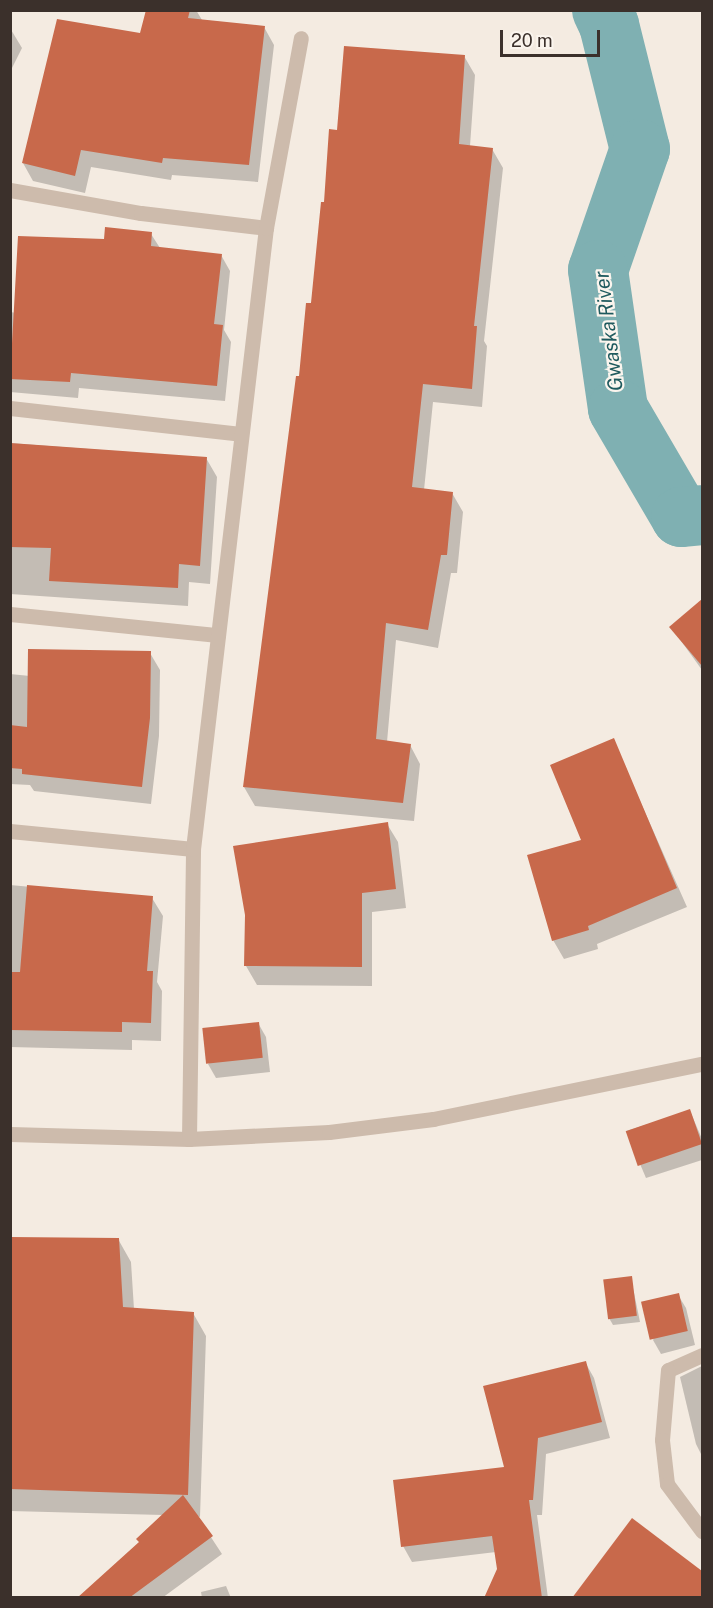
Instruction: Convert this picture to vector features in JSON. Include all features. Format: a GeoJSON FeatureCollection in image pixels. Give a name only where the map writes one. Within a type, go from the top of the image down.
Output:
{"type":"FeatureCollection","features":[{"type":"Feature","properties":{"kind":"street"},"geometry":{"type":"LineString","coordinates":[[189,1139],[193,849],[266,228],[301,38]]}},
{"type":"Feature","properties":{"kind":"street"},"geometry":{"type":"LineString","coordinates":[[10,190],[141,213],[266,228]]}},
{"type":"Feature","properties":{"kind":"street"},"geometry":{"type":"LineString","coordinates":[[10,408],[241,434]]}},
{"type":"Feature","properties":{"kind":"street"},"geometry":{"type":"LineString","coordinates":[[10,614],[218,635]]}},
{"type":"Feature","properties":{"kind":"street"},"geometry":{"type":"LineString","coordinates":[[10,831],[193,849]]}},
{"type":"Feature","properties":{"kind":"street"},"geometry":{"type":"LineString","coordinates":[[10,1134],[189,1139],[329,1132],[434,1119],[702,1064]]}},
{"type":"Feature","properties":{"kind":"street"},"geometry":{"type":"LineString","coordinates":[[702,1355],[668,1370],[662,1440],[667,1484],[702,1531]]}},
{"type":"Feature","properties":{"kind":"building"},"geometry":{"type":"Polygon","coordinates":[[[146,10],[190,10],[188,18],[265,26],[249,165],[163,158],[162,163],[81,150],[75,176],[22,163],[57,19],[140,33],[146,10]]]}},
{"type":"Feature","properties":{"kind":"building"},"geometry":{"type":"Polygon","coordinates":[[[344,46],[465,55],[459,144],[493,148],[474,326],[477,326],[472,389],[423,384],[412,487],[453,492],[447,555],[441,555],[428,630],[386,623],[376,739],[411,744],[403,803],[243,787],[296,376],[299,376],[306,303],[311,303],[321,202],[324,202],[329,129],[337,130],[344,46]]]}},
{"type":"Feature","properties":{"kind":"building"},"geometry":{"type":"Polygon","coordinates":[[[105,227],[152,232],[151,246],[222,254],[214,324],[223,325],[217,386],[71,373],[70,382],[10,379],[18,236],[104,239],[105,227]]]}},
{"type":"Feature","properties":{"kind":"building"},"geometry":{"type":"Polygon","coordinates":[[[10,443],[207,457],[200,566],[179,564],[178,588],[49,581],[51,548],[10,547],[10,443]]]}},
{"type":"Feature","properties":{"kind":"building"},"geometry":{"type":"Polygon","coordinates":[[[702,599],[702,666],[669,627],[702,599]]]}},
{"type":"Feature","properties":{"kind":"building"},"geometry":{"type":"Polygon","coordinates":[[[28,649],[151,651],[150,718],[142,787],[22,774],[22,769],[10,768],[10,725],[27,727],[28,649]]]}},
{"type":"Feature","properties":{"kind":"building"},"geometry":{"type":"Polygon","coordinates":[[[614,738],[677,888],[588,926],[589,930],[552,941],[527,855],[581,840],[550,765],[614,738]]]}},
{"type":"Feature","properties":{"kind":"building"},"geometry":{"type":"Polygon","coordinates":[[[388,822],[396,889],[362,893],[362,967],[244,966],[245,915],[233,846],[388,822]]]}},
{"type":"Feature","properties":{"kind":"building"},"geometry":{"type":"Polygon","coordinates":[[[27,885],[153,896],[147,971],[153,971],[151,1023],[122,1022],[122,1032],[10,1030],[10,972],[20,972],[27,885]]]}},
{"type":"Feature","properties":{"kind":"building"},"geometry":{"type":"Polygon","coordinates":[[[259,1022],[263,1058],[206,1064],[202,1028],[259,1022]]]}},
{"type":"Feature","properties":{"kind":"building"},"geometry":{"type":"Polygon","coordinates":[[[690,1109],[702,1144],[638,1166],[626,1131],[690,1109]]]}},
{"type":"Feature","properties":{"kind":"building"},"geometry":{"type":"Polygon","coordinates":[[[10,1237],[119,1238],[123,1307],[194,1312],[188,1495],[10,1489],[10,1237]]]}},
{"type":"Feature","properties":{"kind":"building"},"geometry":{"type":"Polygon","coordinates":[[[632,1276],[637,1316],[608,1319],[603,1280],[632,1276]]]}},
{"type":"Feature","properties":{"kind":"building"},"geometry":{"type":"Polygon","coordinates":[[[679,1293],[688,1331],[650,1340],[641,1302],[679,1293]]]}},
{"type":"Feature","properties":{"kind":"building"},"geometry":{"type":"Polygon","coordinates":[[[586,1361],[602,1422],[538,1438],[533,1500],[529,1500],[542,1598],[484,1598],[497,1569],[492,1536],[401,1547],[393,1480],[504,1467],[483,1386],[586,1361]]]}},
{"type":"Feature","properties":{"kind":"building"},"geometry":{"type":"Polygon","coordinates":[[[183,1495],[213,1536],[129,1598],[77,1598],[139,1542],[136,1539],[183,1495]]]}},
{"type":"Feature","properties":{"kind":"building"},"geometry":{"type":"Polygon","coordinates":[[[632,1518],[702,1571],[702,1598],[572,1598],[632,1518]]]}},
{"type":"Feature","properties":{"kind":"waterway","name":"Gwaska River"},"geometry":{"type":"LineString","coordinates":[[602,10],[609,25],[640,149],[598,270],[618,409],[681,517],[702,515]]}}]}
